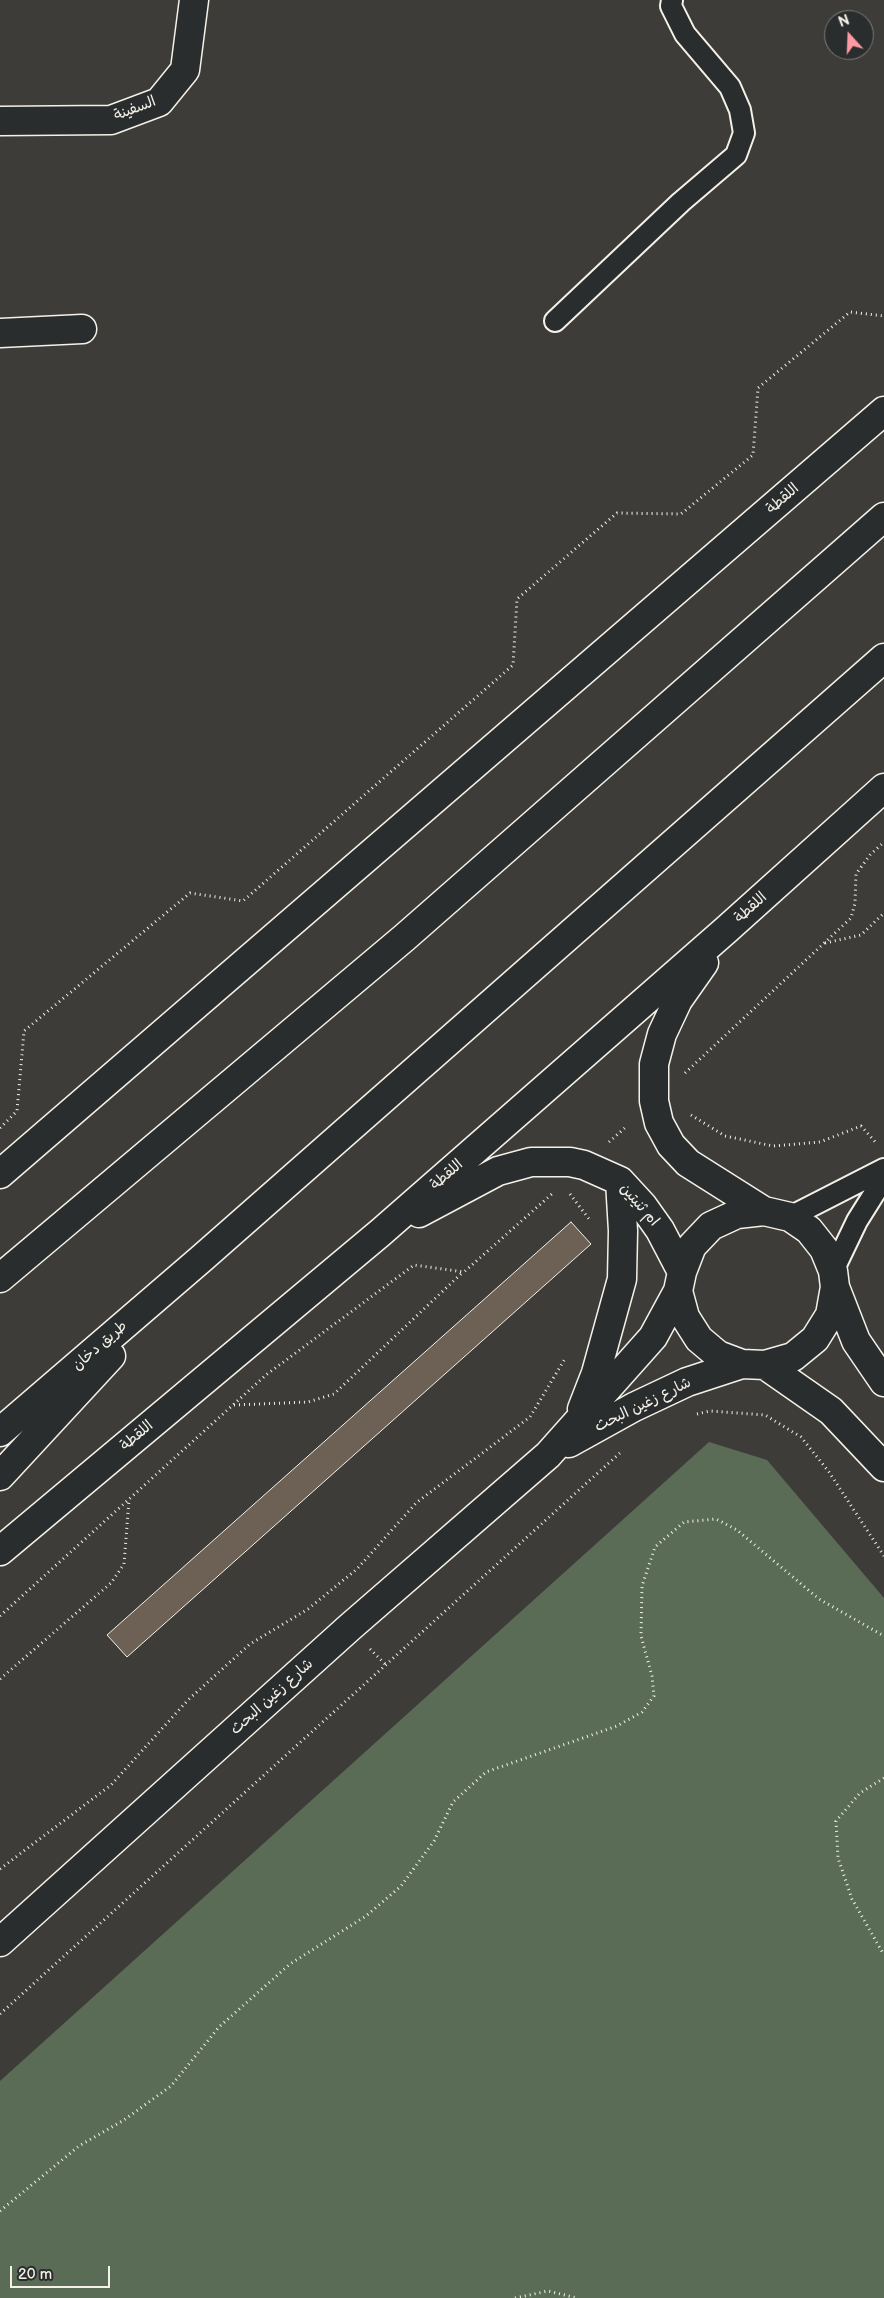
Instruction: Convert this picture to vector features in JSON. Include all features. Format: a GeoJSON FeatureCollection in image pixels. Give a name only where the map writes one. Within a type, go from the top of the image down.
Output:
{"type":"FeatureCollection","features":[{"type":"Feature","properties":{"kind":"street","name":"السفينة"},"geometry":{"type":"LineString","coordinates":[[0,121],[111,120],[159,102],[185,70],[194,0]]}},
{"type":"Feature","properties":{"kind":"street"},"geometry":{"type":"LineString","coordinates":[[0,333],[82,329]]}},
{"type":"Feature","properties":{"kind":"street","name":"اللقطة"},"geometry":{"type":"LineString","coordinates":[[0,1174],[884,411]]}},
{"type":"Feature","properties":{"kind":"street"},"geometry":{"type":"LineString","coordinates":[[0,1278],[404,938],[884,517]]}},
{"type":"Feature","properties":{"kind":"street"},"geometry":{"type":"LineString","coordinates":[[0,1476],[201,1259],[884,658]]}},
{"type":"Feature","properties":{"kind":"street","name":"اللقطة"},"geometry":{"type":"LineString","coordinates":[[0,1551],[380,1233],[726,930],[884,788]]}},
{"type":"Feature","properties":{"kind":"street"},"geometry":{"type":"LineString","coordinates":[[726,930],[678,1000],[662,1034],[654,1064],[654,1101],[659,1123],[671,1144],[688,1163],[777,1214],[809,1230],[824,1249],[856,1341],[884,1382]]}},
{"type":"Feature","properties":{"kind":"street","name":"ام ثنيتين"},"geometry":{"type":"LineString","coordinates":[[380,1233],[498,1171],[531,1162],[570,1162],[584,1165],[620,1182],[643,1206],[660,1230],[680,1281]]}},
{"type":"Feature","properties":{"kind":"street"},"geometry":{"type":"LineString","coordinates":[[574,1428],[596,1373],[622,1279],[623,1231],[620,1182]]}},
{"type":"Feature","properties":{"kind":"street"},"geometry":{"type":"LineString","coordinates":[[777,1214],[737,1214],[711,1226],[692,1246],[680,1281],[685,1317],[699,1339],[718,1355],[754,1364],[831,1411],[884,1467]]}},
{"type":"Feature","properties":{"kind":"street","name":"طريق دخان"},"geometry":{"type":"LineString","coordinates":[[0,1432],[201,1259]]}},
{"type":"Feature","properties":{"kind":"street"},"geometry":{"type":"LineString","coordinates":[[754,1364],[793,1357],[815,1339],[830,1315],[834,1279]]}},
{"type":"Feature","properties":{"kind":"street","name":"شارع زغين البحث"},"geometry":{"type":"LineString","coordinates":[[0,1942],[350,1627],[548,1455],[653,1337],[680,1281]]}},
{"type":"Feature","properties":{"kind":"street","name":"شارع زغين البحث"},"geometry":{"type":"LineString","coordinates":[[548,1455],[634,1407],[686,1382],[754,1364]]}},
{"type":"Feature","properties":{"kind":"lane"},"geometry":{"type":"LineString","coordinates":[[555,321],[681,202],[736,155],[744,133],[740,110],[730,87],[684,34],[671,6],[672,0]]}},
{"type":"Feature","properties":{"kind":"lane"},"geometry":{"type":"LineString","coordinates":[[777,1214],[884,1169]]}},
{"type":"Feature","properties":{"kind":"lane"},"geometry":{"type":"LineString","coordinates":[[834,1279],[857,1221],[884,1178]]}},
{"type":"Feature","properties":{"kind":"path"},"geometry":{"type":"LineString","coordinates":[[0,1128],[17,1111],[24,1031],[190,893],[243,902],[513,665],[517,599],[617,513],[681,514],[753,455],[758,388],[850,312],[884,316]]}},
{"type":"Feature","properties":{"kind":"path"},"geometry":{"type":"LineString","coordinates":[[233,1405],[308,1402],[334,1394],[464,1272],[654,1101],[851,918],[855,903],[856,874],[870,855],[884,842]]}},
{"type":"Feature","properties":{"kind":"path"},"geometry":{"type":"LineString","coordinates":[[824,943],[861,935],[884,913]]}},
{"type":"Feature","properties":{"kind":"path"},"geometry":{"type":"LineString","coordinates":[[690,1114],[725,1136],[773,1146],[820,1142],[861,1126],[878,1145]]}},
{"type":"Feature","properties":{"kind":"path"},"geometry":{"type":"LineString","coordinates":[[562,1185],[586,1212],[593,1228]]}},
{"type":"Feature","properties":{"kind":"path"},"geometry":{"type":"LineString","coordinates":[[0,1616],[266,1375],[414,1265],[464,1272]]}},
{"type":"Feature","properties":{"kind":"path"},"geometry":{"type":"LineString","coordinates":[[0,1869],[110,1785],[188,1700],[250,1644],[308,1610],[357,1569],[416,1503],[530,1417],[568,1351]]}},
{"type":"Feature","properties":{"kind":"path"},"geometry":{"type":"LineString","coordinates":[[694,1415],[710,1411],[765,1415],[801,1437],[829,1472],[884,1556]]}},
{"type":"Feature","properties":{"kind":"path"},"geometry":{"type":"LineString","coordinates":[[0,2014],[629,1445]]}},
{"type":"Feature","properties":{"kind":"path"},"geometry":{"type":"LineString","coordinates":[[0,1679],[111,1583],[124,1564],[129,1499]]}},
{"type":"Feature","properties":{"kind":"path"},"geometry":{"type":"LineString","coordinates":[[0,2211],[79,2146],[124,2120],[171,2086],[219,2028],[290,1964],[366,1916],[401,1886],[434,1841],[453,1802],[486,1772],[617,1726],[642,1712],[654,1696],[652,1676],[641,1636],[642,1586],[655,1547],[684,1522],[716,1519],[737,1530],[819,1599],[884,1636]]}},
{"type":"Feature","properties":{"kind":"path"},"geometry":{"type":"LineString","coordinates":[[884,1778],[860,1793],[836,1821],[838,1858],[852,1899],[884,1955]]}},
{"type":"Feature","properties":{"kind":"path"},"geometry":{"type":"LineString","coordinates":[[515,2298],[548,2291],[577,2298]]}},
{"type":"Feature","properties":{"kind":"green space"},"geometry":{"type":"Polygon","coordinates":[[[709,1442],[767,1460],[884,1598],[884,2298],[0,2298],[0,2081],[709,1442]]]}},
{"type":"Feature","properties":{"kind":"building"},"geometry":{"type":"Polygon","coordinates":[[[571,1222],[591,1244],[127,1657],[107,1635],[571,1222]]]}}]}
